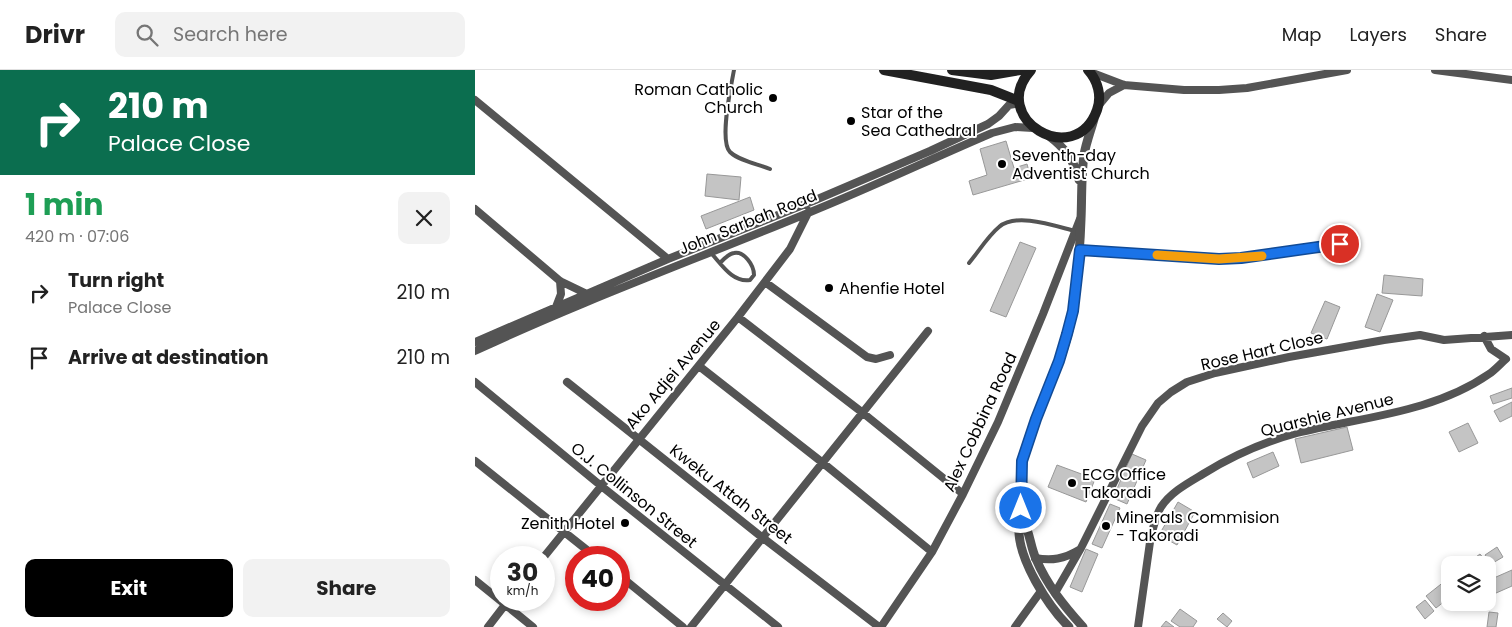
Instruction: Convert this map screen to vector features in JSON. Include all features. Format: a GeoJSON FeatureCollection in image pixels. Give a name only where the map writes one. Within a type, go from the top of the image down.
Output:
{"type":"FeatureCollection","features":[{"type":"Feature","properties":{"kind":"main road"},"geometry":{"type":"LineString","coordinates":[[884,70],[985,88],[1020,102]]}},
{"type":"Feature","properties":{"kind":"main road"},"geometry":{"type":"LineString","coordinates":[[952,70],[991,75],[1020,70]]}},
{"type":"Feature","properties":{"kind":"main road"},"geometry":{"type":"LineString","coordinates":[[1031,70],[1022,83],[1020,102],[1022,112],[1033,128],[1049,136],[1067,137],[1076,134],[1090,124],[1097,111],[1099,88],[1089,71]]}},
{"type":"Feature","properties":{"kind":"street"},"geometry":{"type":"LineString","coordinates":[[1089,71],[1124,85],[1184,90],[1219,90],[1247,88],[1347,70]]}},
{"type":"Feature","properties":{"kind":"street"},"geometry":{"type":"LineString","coordinates":[[1435,70],[1512,80]]}},
{"type":"Feature","properties":{"kind":"street"},"geometry":{"type":"LineString","coordinates":[[1069,627],[1050,606],[1041,591],[1032,575],[1021,545],[1019,527],[1022,518],[1020,498],[1022,461],[1059,361],[1073,311],[1080,250],[1081,189],[1084,153],[1097,111],[1109,93],[1124,85]]}},
{"type":"Feature","properties":{"kind":"street"},"geometry":{"type":"LineString","coordinates":[[475,100],[668,259]]}},
{"type":"Feature","properties":{"kind":"street","name":"John Sarbah Road"},"geometry":{"type":"LineString","coordinates":[[475,342],[668,259],[930,152],[987,124],[999,116],[1009,105],[1020,102]]}},
{"type":"Feature","properties":{"kind":"street","name":"John Sarbah Road"},"geometry":{"type":"LineString","coordinates":[[475,351],[539,322],[809,213],[992,133],[1015,127],[1033,128]]}},
{"type":"Feature","properties":{"kind":"street"},"geometry":{"type":"LineString","coordinates":[[1049,136],[1061,145],[1073,162],[1081,189]]}},
{"type":"Feature","properties":{"kind":"street","name":"Ako Adjei Avenue"},"geometry":{"type":"LineString","coordinates":[[552,546],[638,438],[699,366],[790,249],[809,213],[813,201]]}},
{"type":"Feature","properties":{"kind":"street"},"geometry":{"type":"LineString","coordinates":[[475,209],[560,281],[587,294]]}},
{"type":"Feature","properties":{"kind":"street","name":"Alex Cobbina Road"},"geometry":{"type":"LineString","coordinates":[[880,627],[931,552],[963,494],[1018,376],[1081,217]]}},
{"type":"Feature","properties":{"kind":"street"},"geometry":{"type":"LineString","coordinates":[[1080,250],[1219,259],[1241,258],[1340,244]]}},
{"type":"Feature","properties":{"kind":"street"},"geometry":{"type":"LineString","coordinates":[[556,307],[561,294],[560,281]]}},
{"type":"Feature","properties":{"kind":"street"},"geometry":{"type":"LineString","coordinates":[[765,282],[867,358],[876,359],[890,355]]}},
{"type":"Feature","properties":{"kind":"street"},"geometry":{"type":"LineString","coordinates":[[738,317],[863,413],[963,494]]}},
{"type":"Feature","properties":{"kind":"street"},"geometry":{"type":"LineString","coordinates":[[691,627],[928,331]]}},
{"type":"Feature","properties":{"kind":"street","name":"Rose Hart Close"},"geometry":{"type":"LineString","coordinates":[[1055,593],[1081,548],[1142,426],[1158,403],[1187,382],[1215,373],[1289,357],[1420,334],[1445,340],[1512,335]]}},
{"type":"Feature","properties":{"kind":"street","name":"Quarshie Avenue"},"geometry":{"type":"LineString","coordinates":[[1138,627],[1151,535],[1160,508],[1167,498],[1215,466],[1263,444],[1297,433],[1430,403],[1468,387],[1490,374],[1509,356],[1491,349],[1484,336]]}},
{"type":"Feature","properties":{"kind":"street"},"geometry":{"type":"LineString","coordinates":[[699,366],[823,463],[931,552]]}},
{"type":"Feature","properties":{"kind":"street","name":"O.J. Collinson Street"},"geometry":{"type":"LineString","coordinates":[[475,382],[778,627]]}},
{"type":"Feature","properties":{"kind":"street","name":"Kweku Attah Street"},"geometry":{"type":"LineString","coordinates":[[567,382],[763,538],[880,627]]}},
{"type":"Feature","properties":{"kind":"street"},"geometry":{"type":"LineString","coordinates":[[475,461],[582,546]]}},
{"type":"Feature","properties":{"kind":"street"},"geometry":{"type":"LineString","coordinates":[[1022,518],[1027,526],[1035,558],[1050,586],[1083,627]]}},
{"type":"Feature","properties":{"kind":"street"},"geometry":{"type":"LineString","coordinates":[[1035,558],[1060,559],[1081,548]]}},
{"type":"Feature","properties":{"kind":"street"},"geometry":{"type":"LineString","coordinates":[[475,580],[490,590]]}},
{"type":"Feature","properties":{"kind":"street"},"geometry":{"type":"LineString","coordinates":[[630,584],[683,627]]}},
{"type":"Feature","properties":{"kind":"street"},"geometry":{"type":"LineString","coordinates":[[1015,627],[1041,591]]}},
{"type":"Feature","properties":{"kind":"street"},"geometry":{"type":"LineString","coordinates":[[487,627],[500,611]]}},
{"type":"Feature","properties":{"kind":"street"},"geometry":{"type":"LineString","coordinates":[[516,611],[533,627]]}},
{"type":"Feature","properties":{"kind":"lane"},"geometry":{"type":"LineString","coordinates":[[734,70],[725,136],[728,150],[735,156],[770,168]]}},
{"type":"Feature","properties":{"kind":"lane"},"geometry":{"type":"LineString","coordinates":[[969,262],[999,227],[1008,221],[1026,220],[1075,231]]}},
{"type":"Feature","properties":{"kind":"lane"},"geometry":{"type":"LineString","coordinates":[[710,252],[720,263],[735,278],[744,281],[750,280],[754,275],[751,263],[736,252],[720,263]]}},
{"type":"Feature","properties":{"kind":"building"},"geometry":{"type":"Polygon","coordinates":[[[1006,141],[1014,168],[1027,164],[1031,178],[973,195],[969,181],[987,175],[980,149],[1006,141]]]}},
{"type":"Feature","properties":{"kind":"building"},"geometry":{"type":"Polygon","coordinates":[[[707,174],[741,177],[739,200],[705,196],[707,174]]]}},
{"type":"Feature","properties":{"kind":"building"},"geometry":{"type":"Polygon","coordinates":[[[750,197],[754,210],[706,229],[701,216],[750,197]]]}},
{"type":"Feature","properties":{"kind":"building"},"geometry":{"type":"Polygon","coordinates":[[[1020,242],[1036,248],[1006,317],[990,311],[1020,242]]]}},
{"type":"Feature","properties":{"kind":"building"},"geometry":{"type":"Polygon","coordinates":[[[1384,275],[1423,279],[1422,296],[1382,293],[1384,275]]]}},
{"type":"Feature","properties":{"kind":"building"},"geometry":{"type":"Polygon","coordinates":[[[1377,294],[1393,300],[1380,332],[1365,327],[1377,294]]]}},
{"type":"Feature","properties":{"kind":"building"},"geometry":{"type":"Polygon","coordinates":[[[1325,301],[1340,307],[1327,339],[1311,333],[1325,301]]]}},
{"type":"Feature","properties":{"kind":"building"},"geometry":{"type":"Polygon","coordinates":[[[1512,388],[1512,398],[1493,404],[1490,396],[1512,388]]]}},
{"type":"Feature","properties":{"kind":"building"},"geometry":{"type":"Polygon","coordinates":[[[1512,402],[1512,416],[1500,422],[1494,411],[1512,402]]]}},
{"type":"Feature","properties":{"kind":"building"},"geometry":{"type":"Polygon","coordinates":[[[1468,423],[1478,443],[1459,452],[1449,432],[1468,423]]]}},
{"type":"Feature","properties":{"kind":"building"},"geometry":{"type":"Polygon","coordinates":[[[1347,427],[1353,450],[1301,463],[1295,439],[1347,427]]]}},
{"type":"Feature","properties":{"kind":"building"},"geometry":{"type":"Polygon","coordinates":[[[1273,452],[1279,466],[1253,478],[1247,463],[1273,452]]]}},
{"type":"Feature","properties":{"kind":"building"},"geometry":{"type":"Polygon","coordinates":[[[1132,454],[1146,460],[1127,504],[1113,498],[1132,454]]]}},
{"type":"Feature","properties":{"kind":"building","name":"ECG Office Takoradi"},"geometry":{"type":"Polygon","coordinates":[[[1057,465],[1095,479],[1086,502],[1048,487],[1057,465]]]}},
{"type":"Feature","properties":{"kind":"building"},"geometry":{"type":"Polygon","coordinates":[[[1178,502],[1195,512],[1177,545],[1159,535],[1178,502]]]}},
{"type":"Feature","properties":{"kind":"building","name":"Minerals Commision - Takoradi"},"geometry":{"type":"Polygon","coordinates":[[[1110,504],[1120,508],[1102,548],[1092,544],[1110,504]]]}},
{"type":"Feature","properties":{"kind":"building"},"geometry":{"type":"Polygon","coordinates":[[[1497,547],[1503,557],[1496,561],[1496,556],[1485,555],[1497,547]]]}},
{"type":"Feature","properties":{"kind":"building"},"geometry":{"type":"Polygon","coordinates":[[[1086,549],[1098,554],[1082,592],[1070,587],[1086,549]]]}},
{"type":"Feature","properties":{"kind":"building"},"geometry":{"type":"Polygon","coordinates":[[[1512,570],[1512,586],[1496,593],[1496,577],[1512,570]]]}},
{"type":"Feature","properties":{"kind":"building"},"geometry":{"type":"Polygon","coordinates":[[[1441,584],[1441,604],[1436,608],[1426,596],[1441,584]]]}},
{"type":"Feature","properties":{"kind":"building"},"geometry":{"type":"Polygon","coordinates":[[[1425,600],[1434,611],[1425,619],[1416,607],[1425,600]]]}},
{"type":"Feature","properties":{"kind":"building"},"geometry":{"type":"Polygon","coordinates":[[[1180,609],[1197,621],[1193,627],[1180,627],[1171,621],[1180,609]]]}},
{"type":"Feature","properties":{"kind":"building"},"geometry":{"type":"Polygon","coordinates":[[[1489,612],[1498,613],[1496,627],[1487,627],[1489,612]]]}},
{"type":"Feature","properties":{"kind":"building"},"geometry":{"type":"Polygon","coordinates":[[[1223,613],[1232,621],[1227,627],[1217,619],[1223,613]]]}},
{"type":"Feature","properties":{"kind":"building"},"geometry":{"type":"Polygon","coordinates":[[[1166,621],[1174,627],[1161,627],[1166,621]]]}},
{"type":"Feature","properties":{"kind":"slow traffic"},"geometry":{"type":"LineString","coordinates":[[1157,255],[1219,259],[1262,256]]}},
{"type":"Feature","properties":{"kind":"place","name":"Roman Catholic Church"},"geometry":{"type":"Point","coordinates":[773,98]}},
{"type":"Feature","properties":{"kind":"place","name":"Star of the Sea Cathedral"},"geometry":{"type":"Point","coordinates":[851,121]}},
{"type":"Feature","properties":{"kind":"place","name":"Seventh-day Adventist Church"},"geometry":{"type":"Point","coordinates":[1002,164]}},
{"type":"Feature","properties":{"kind":"place","name":"Ahenfie Hotel"},"geometry":{"type":"Point","coordinates":[829,288]}},
{"type":"Feature","properties":{"kind":"place","name":"ECG Office Takoradi"},"geometry":{"type":"Point","coordinates":[1072,483]}},
{"type":"Feature","properties":{"kind":"place","name":"Zenith Hotel"},"geometry":{"type":"Point","coordinates":[625,523]}},
{"type":"Feature","properties":{"kind":"place","name":"Minerals Commision - Takoradi"},"geometry":{"type":"Point","coordinates":[1106,526]}},
{"type":"Feature","properties":{"kind":"route"},"geometry":{"type":"LineString","coordinates":[[1021,508],[1022,461],[1067,334],[1073,311],[1080,250],[1219,259],[1241,258],[1340,244]]}}]}
